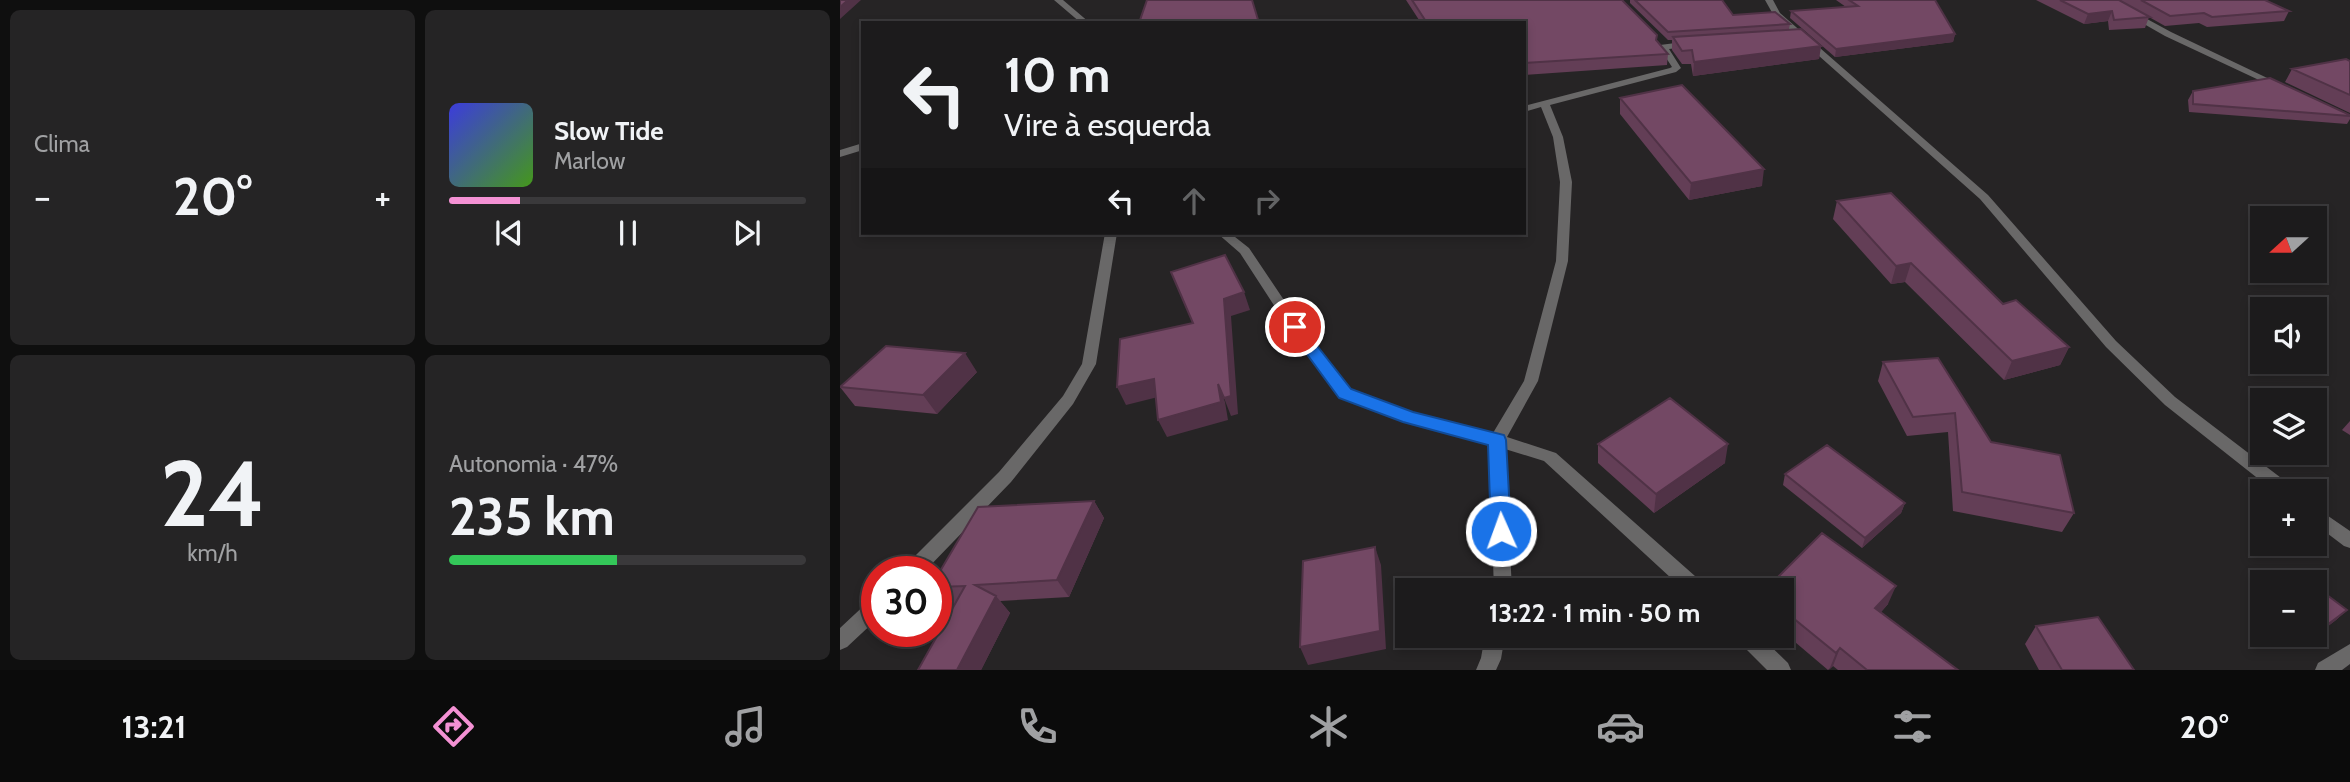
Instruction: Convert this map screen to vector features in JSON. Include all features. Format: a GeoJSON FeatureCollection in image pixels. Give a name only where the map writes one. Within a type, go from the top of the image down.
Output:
{"type":"FeatureCollection","features":[{"type":"Feature","properties":{"kind":"street"},"geometry":{"type":"LineString","coordinates":[[1058,0],[1084,21]]}},
{"type":"Feature","properties":{"kind":"street"},"geometry":{"type":"LineString","coordinates":[[1769,0],[1795,37],[1984,197],[2112,344],[2170,401],[2270,479]]}},
{"type":"Feature","properties":{"kind":"street"},"geometry":{"type":"LineString","coordinates":[[2106,0],[2168,34],[2288,90]]}},
{"type":"Feature","properties":{"kind":"street"},"geometry":{"type":"LineString","coordinates":[[1656,37],[1665,46]]}},
{"type":"Feature","properties":{"kind":"street"},"geometry":{"type":"LineString","coordinates":[[1665,46],[1697,43]]}},
{"type":"Feature","properties":{"kind":"street"},"geometry":{"type":"LineString","coordinates":[[1526,109],[1673,70],[1677,68],[1662,49],[1665,46]]}},
{"type":"Feature","properties":{"kind":"street"},"geometry":{"type":"LineString","coordinates":[[1503,578],[1497,440],[1531,381],[1562,261],[1566,182],[1558,137],[1545,104]]}},
{"type":"Feature","properties":{"kind":"street"},"geometry":{"type":"LineString","coordinates":[[840,154],[861,147]]}},
{"type":"Feature","properties":{"kind":"street"},"geometry":{"type":"LineString","coordinates":[[928,556],[1005,477],[1068,400],[1089,364],[1111,235]]}},
{"type":"Feature","properties":{"kind":"street"},"geometry":{"type":"LineString","coordinates":[[1225,235],[1245,251],[1295,327],[1345,394],[1409,417],[1550,457],[1684,578]]}},
{"type":"Feature","properties":{"kind":"street"},"geometry":{"type":"LineString","coordinates":[[2327,523],[2350,541]]}},
{"type":"Feature","properties":{"kind":"street"},"geometry":{"type":"LineString","coordinates":[[840,641],[861,621]]}},
{"type":"Feature","properties":{"kind":"street"},"geometry":{"type":"LineString","coordinates":[[1486,670],[1493,648]]}},
{"type":"Feature","properties":{"kind":"street"},"geometry":{"type":"LineString","coordinates":[[1758,648],[1781,670]]}},
{"type":"Feature","properties":{"kind":"street"},"geometry":{"type":"LineString","coordinates":[[2325,670],[2350,653]]}},
{"type":"Feature","properties":{"kind":"building"},"geometry":{"type":"Polygon","coordinates":[[[1147,0],[1252,0],[1258,21],[1140,21],[1147,0]]]}},
{"type":"Feature","properties":{"kind":"building"},"geometry":{"type":"Polygon","coordinates":[[[1412,0],[1622,0],[1657,35],[1656,40],[1668,54],[1526,63],[1526,21],[1426,21],[1412,0]]]}},
{"type":"Feature","properties":{"kind":"building"},"geometry":{"type":"Polygon","coordinates":[[[1635,0],[1722,0],[1733,15],[1775,12],[1790,24],[1668,32],[1635,0]]]}},
{"type":"Feature","properties":{"kind":"building"},"geometry":{"type":"Polygon","coordinates":[[[1849,0],[1935,0],[1955,34],[1836,49],[1791,11],[1858,6],[1849,0]]]}},
{"type":"Feature","properties":{"kind":"building"},"geometry":{"type":"Polygon","coordinates":[[[2060,0],[2119,0],[2150,17],[2114,20],[2112,11],[2088,14],[2060,0]]]}},
{"type":"Feature","properties":{"kind":"building"},"geometry":{"type":"Polygon","coordinates":[[[2141,0],[2265,0],[2289,11],[2212,17],[2204,13],[2170,16],[2141,0]]]}},
{"type":"Feature","properties":{"kind":"building"},"geometry":{"type":"Polygon","coordinates":[[[1801,29],[1821,46],[1694,62],[1692,50],[1682,51],[1673,37],[1801,29]]]}},
{"type":"Feature","properties":{"kind":"building"},"geometry":{"type":"Polygon","coordinates":[[[2346,59],[2350,61],[2350,95],[2292,69],[2346,59]]]}},
{"type":"Feature","properties":{"kind":"building"},"geometry":{"type":"Polygon","coordinates":[[[2270,78],[2350,116],[2193,104],[2193,91],[2270,78]]]}},
{"type":"Feature","properties":{"kind":"building"},"geometry":{"type":"Polygon","coordinates":[[[1682,85],[1764,169],[1691,183],[1620,98],[1682,85]]]}},
{"type":"Feature","properties":{"kind":"building"},"geometry":{"type":"Polygon","coordinates":[[[1891,193],[2003,304],[2016,300],[2069,347],[2012,361],[1911,263],[1896,266],[1837,201],[1891,193]]]}},
{"type":"Feature","properties":{"kind":"building"},"geometry":{"type":"Polygon","coordinates":[[[1225,255],[1244,292],[1224,299],[1231,396],[1224,398],[1218,384],[1221,402],[1158,420],[1154,379],[1117,387],[1120,339],[1193,323],[1171,272],[1225,255]]]}},
{"type":"Feature","properties":{"kind":"building"},"geometry":{"type":"Polygon","coordinates":[[[886,346],[965,353],[923,395],[840,387],[886,346]]]}},
{"type":"Feature","properties":{"kind":"building"},"geometry":{"type":"Polygon","coordinates":[[[1938,358],[1991,442],[2060,455],[2074,513],[1962,492],[1955,413],[1913,417],[1883,362],[1938,358]]]}},
{"type":"Feature","properties":{"kind":"building"},"geometry":{"type":"Polygon","coordinates":[[[1670,398],[1728,444],[1656,494],[1598,444],[1670,398]]]}},
{"type":"Feature","properties":{"kind":"building"},"geometry":{"type":"Polygon","coordinates":[[[1827,445],[1905,503],[1865,538],[1785,474],[1827,445]]]}},
{"type":"Feature","properties":{"kind":"building"},"geometry":{"type":"Polygon","coordinates":[[[1094,501],[1057,580],[975,585],[996,596],[957,670],[918,670],[931,647],[952,647],[952,609],[965,586],[952,586],[952,556],[949,556],[978,507],[1094,501]]]}},
{"type":"Feature","properties":{"kind":"building"},"geometry":{"type":"Polygon","coordinates":[[[1822,533],[1896,586],[1875,608],[1958,670],[1867,670],[1840,648],[1836,653],[1794,619],[1794,578],[1777,578],[1822,533]]]}},
{"type":"Feature","properties":{"kind":"building"},"geometry":{"type":"Polygon","coordinates":[[[1375,547],[1380,631],[1300,647],[1303,561],[1375,547]]]}},
{"type":"Feature","properties":{"kind":"building"},"geometry":{"type":"Polygon","coordinates":[[[2327,595],[2347,610],[2327,625],[2327,595]]]}},
{"type":"Feature","properties":{"kind":"building"},"geometry":{"type":"Polygon","coordinates":[[[2098,617],[2134,670],[2062,670],[2036,626],[2098,617]]]}},
{"type":"Feature","properties":{"kind":"route"},"geometry":{"type":"LineString","coordinates":[[1295,327],[1345,394],[1409,417],[1497,440],[1501,531]]}}]}
